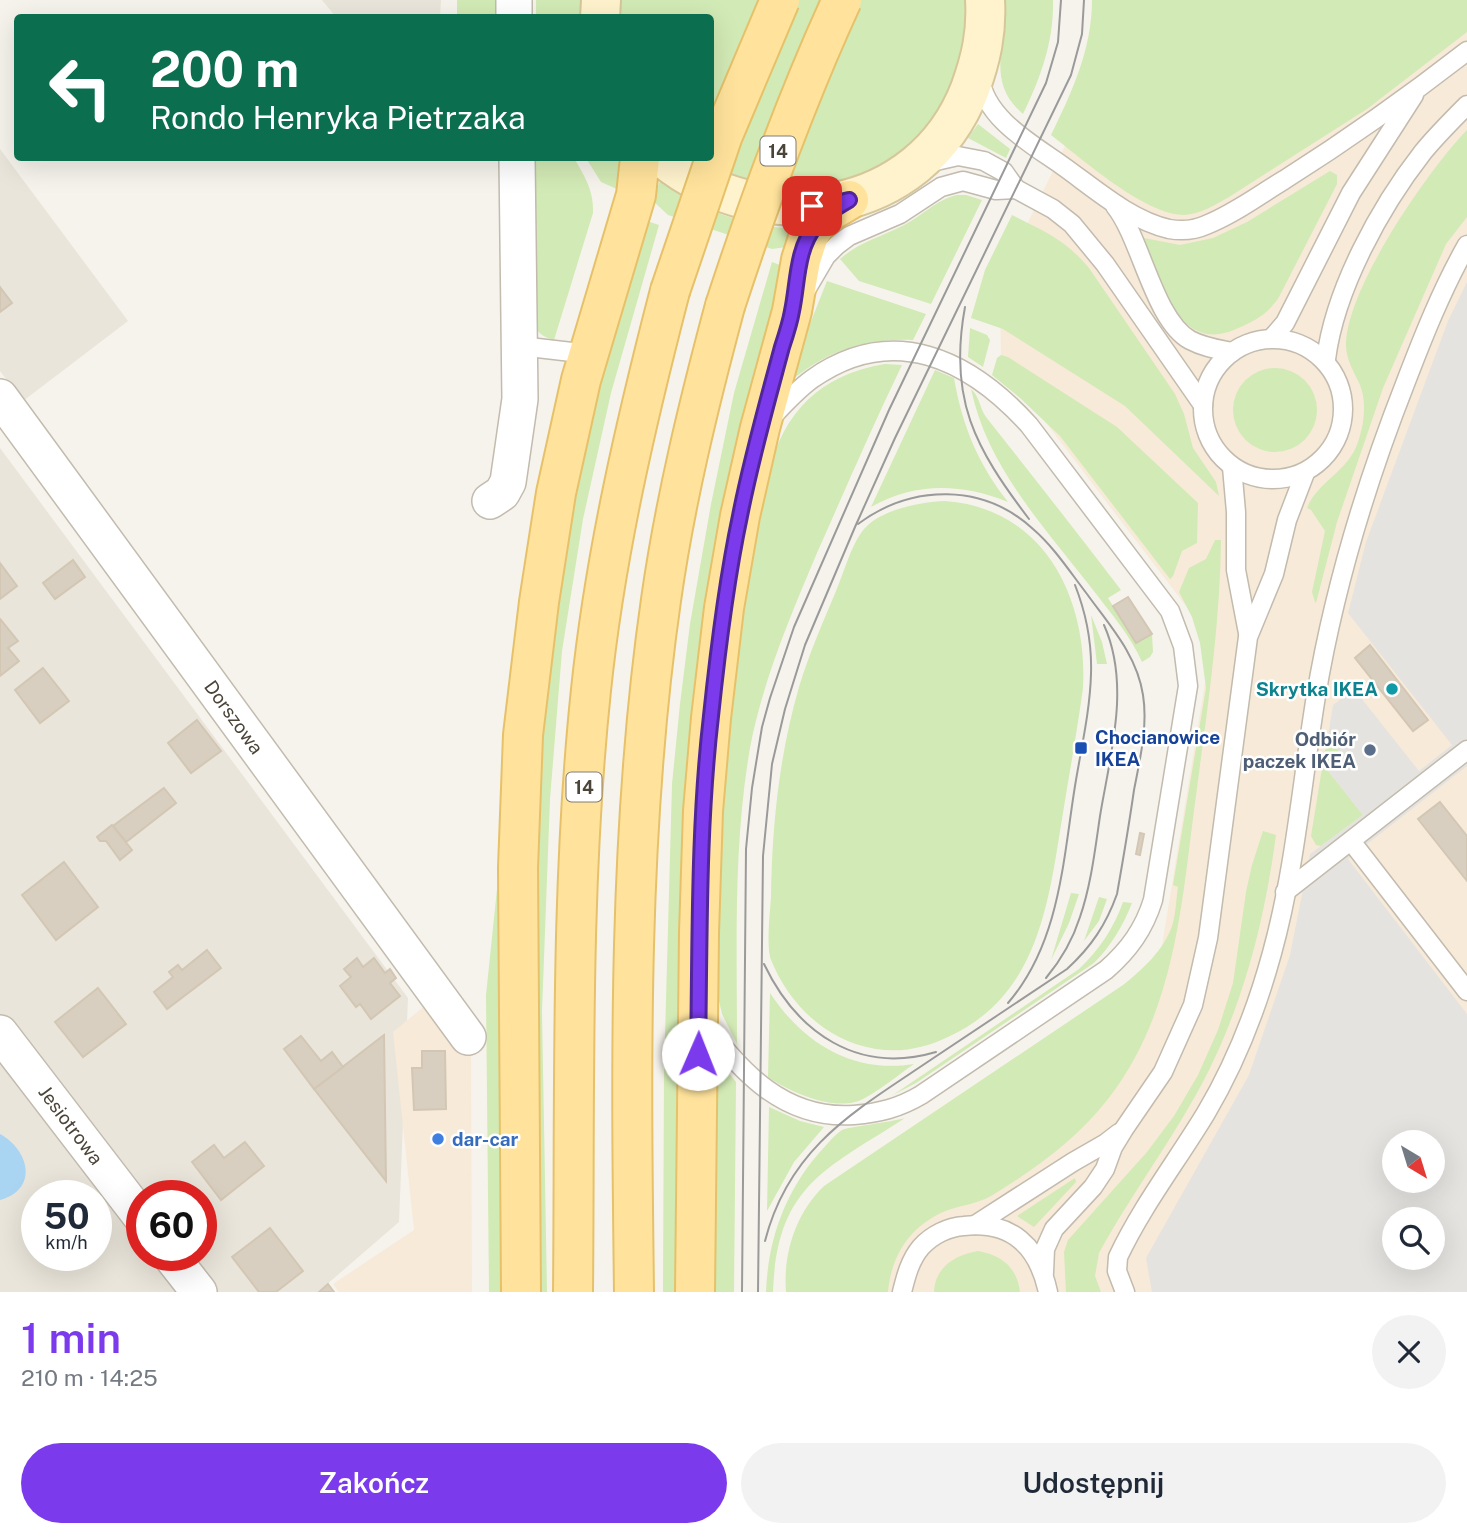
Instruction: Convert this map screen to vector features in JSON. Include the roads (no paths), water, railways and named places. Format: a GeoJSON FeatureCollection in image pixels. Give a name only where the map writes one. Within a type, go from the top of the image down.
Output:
{"type":"FeatureCollection","features":[{"type":"Feature","properties":{"kind":"main road","name":"14"},"geometry":{"type":"LineString","coordinates":[[573,1292],[575,973],[582,815],[591,690],[620,501],[670,291],[723,135],[780,0]]}},
{"type":"Feature","properties":{"kind":"main road","name":"14"},"geometry":{"type":"LineString","coordinates":[[634,1292],[633,981],[640,802],[651,678],[671,536],[702,393],[725,306],[777,153],[842,0]]}},
{"type":"Feature","properties":{"kind":"main road"},"geometry":{"type":"LineString","coordinates":[[695,1292],[703,811],[710,718],[724,608],[740,516],[809,235],[829,212],[895,180],[936,146],[965,101],[979,66],[984,41],[985,0]]}},
{"type":"Feature","properties":{"kind":"main road"},"geometry":{"type":"LineString","coordinates":[[521,1292],[518,868],[523,735],[539,602],[556,493],[589,354],[636,195],[640,161]]}},
{"type":"Feature","properties":{"kind":"main road"},"geometry":{"type":"LineString","coordinates":[[667,161],[701,184],[767,205],[828,205],[849,200]]}},
{"type":"Feature","properties":{"kind":"street"},"geometry":{"type":"LineString","coordinates":[[490,501],[502,493],[508,482],[520,399],[517,161]]}},
{"type":"Feature","properties":{"kind":"street","name":"Dorszowa"},"geometry":{"type":"LineString","coordinates":[[0,397],[11,434],[468,1037]]}},
{"type":"Feature","properties":{"kind":"street","name":"Jesiotrowa"},"geometry":{"type":"LineString","coordinates":[[0,1033],[126,1197]]}},
{"type":"Feature","properties":{"kind":"street"},"geometry":{"type":"LineString","coordinates":[[183,1271],[199,1292]]}},
{"type":"Feature","properties":{"kind":"lane"},"geometry":{"type":"LineString","coordinates":[[979,66],[986,100],[996,113],[1053,159],[1133,214],[1170,229],[1185,230],[1204,226],[1227,216],[1324,155],[1467,51]]}},
{"type":"Feature","properties":{"kind":"lane"},"geometry":{"type":"LineString","coordinates":[[1272,338],[1285,323],[1351,193],[1418,89]]}},
{"type":"Feature","properties":{"kind":"lane"},"geometry":{"type":"LineString","coordinates":[[1326,359],[1328,338],[1340,299],[1376,221],[1423,152],[1467,105]]}},
{"type":"Feature","properties":{"kind":"lane"},"geometry":{"type":"LineString","coordinates":[[916,164],[958,156],[971,157],[998,167],[1016,189],[1053,209],[1072,224],[1089,243],[1203,405]]}},
{"type":"Feature","properties":{"kind":"lane"},"geometry":{"type":"LineString","coordinates":[[792,311],[816,277],[826,256],[849,236],[900,214],[931,192],[952,183],[974,183],[996,190],[1016,189]]}},
{"type":"Feature","properties":{"kind":"lane"},"geometry":{"type":"LineString","coordinates":[[1108,198],[1124,220],[1156,293],[1177,328],[1187,338],[1210,349],[1232,352]]}},
{"type":"Feature","properties":{"kind":"lane"},"geometry":{"type":"LineString","coordinates":[[1125,1292],[1117,1271],[1118,1256],[1207,1110],[1256,1005],[1269,965],[1286,892],[1326,642],[1364,494],[1422,340],[1453,269],[1467,245]]}},
{"type":"Feature","properties":{"kind":"lane"},"geometry":{"type":"LineString","coordinates":[[1272,338],[1308,347],[1326,359],[1338,381],[1345,403],[1343,425],[1334,444],[1321,461],[1305,473],[1268,480],[1249,476],[1232,467],[1219,454],[1209,439],[1203,405],[1207,383],[1217,365],[1232,352],[1251,342],[1272,338]]}},
{"type":"Feature","properties":{"kind":"lane"},"geometry":{"type":"LineString","coordinates":[[520,346],[589,354]]}},
{"type":"Feature","properties":{"kind":"lane"},"geometry":{"type":"LineString","coordinates":[[698,1015],[748,1076],[771,1094],[800,1108],[827,1115],[871,1114],[891,1110],[920,1096],[1106,970],[1130,947],[1142,929],[1153,900],[1186,707],[1188,686],[1185,655],[1170,611],[1029,425],[1013,408],[972,375],[944,360],[916,352],[881,352],[859,356],[844,361],[812,379],[760,428]]}},
{"type":"Feature","properties":{"kind":"lane"},"geometry":{"type":"LineString","coordinates":[[1232,467],[1236,501],[1236,570],[1248,637]]}},
{"type":"Feature","properties":{"kind":"lane"},"geometry":{"type":"LineString","coordinates":[[1044,1273],[1045,1249],[1054,1228],[1093,1187],[1105,1169],[1113,1147],[1169,1061],[1193,1005],[1201,975],[1248,637],[1274,574],[1287,520],[1305,473]]}},
{"type":"Feature","properties":{"kind":"lane"},"geometry":{"type":"LineString","coordinates":[[1286,892],[1467,750]]}},
{"type":"Feature","properties":{"kind":"lane"},"geometry":{"type":"LineString","coordinates":[[1351,841],[1467,991]]}},
{"type":"Feature","properties":{"kind":"lane"},"geometry":{"type":"LineString","coordinates":[[975,1225],[1124,1129]]}},
{"type":"Feature","properties":{"kind":"lane"},"geometry":{"type":"LineString","coordinates":[[902,1292],[908,1267],[922,1246],[939,1233],[956,1227],[975,1225],[995,1226],[1018,1237],[1037,1258],[1048,1292]]}},
{"type":"Feature","properties":{"kind":"water"},"geometry":{"type":"Polygon","coordinates":[[[0,1134],[18,1150],[26,1169],[21,1187],[0,1200],[0,1134]]]}},
{"type":"Feature","properties":{"kind":"tram line"},"geometry":{"type":"LineString","coordinates":[[742,1292],[746,849],[762,727],[794,627],[889,410],[1046,83],[1058,42],[1061,0]]}},
{"type":"Feature","properties":{"kind":"tram line"},"geometry":{"type":"LineString","coordinates":[[758,1292],[763,856],[772,764],[785,709],[805,645],[895,438],[1071,75],[1082,34],[1084,0]]}},
{"type":"Feature","properties":{"kind":"tram line"},"geometry":{"type":"LineString","coordinates":[[965,307],[960,369],[970,421],[994,469],[1029,519]]}},
{"type":"Feature","properties":{"kind":"tram line"},"geometry":{"type":"LineString","coordinates":[[765,1241],[776,1208],[790,1180],[828,1134],[876,1097],[1067,969],[1090,944],[1103,926],[1117,894],[1143,742],[1143,695],[1129,654],[1062,560],[1033,529],[992,503],[947,494],[901,501],[858,524]]}},
{"type":"Feature","properties":{"kind":"tram line"},"geometry":{"type":"LineString","coordinates":[[1008,1003],[1039,954],[1049,927],[1062,871],[1087,716],[1091,674],[1088,629],[1075,585]]}},
{"type":"Feature","properties":{"kind":"tram line"},"geometry":{"type":"LineString","coordinates":[[1046,978],[1062,957],[1084,905],[1113,745],[1116,672],[1104,625]]}},
{"type":"Feature","properties":{"kind":"tram line"},"geometry":{"type":"LineString","coordinates":[[764,964],[794,1010],[812,1028],[833,1042],[856,1052],[881,1058],[908,1058],[936,1052]]}},
{"type":"Feature","properties":{"kind":"place","name":"Skrytka IKEA"},"geometry":{"type":"Point","coordinates":[1392,689]}},
{"type":"Feature","properties":{"kind":"place","name":"Chocianowice IKEA"},"geometry":{"type":"Point","coordinates":[1081,748]}},
{"type":"Feature","properties":{"kind":"place","name":"Odbiór paczek IKEA"},"geometry":{"type":"Point","coordinates":[1370,750]}},
{"type":"Feature","properties":{"kind":"place","name":"dar-car"},"geometry":{"type":"Point","coordinates":[438,1139]}}]}
